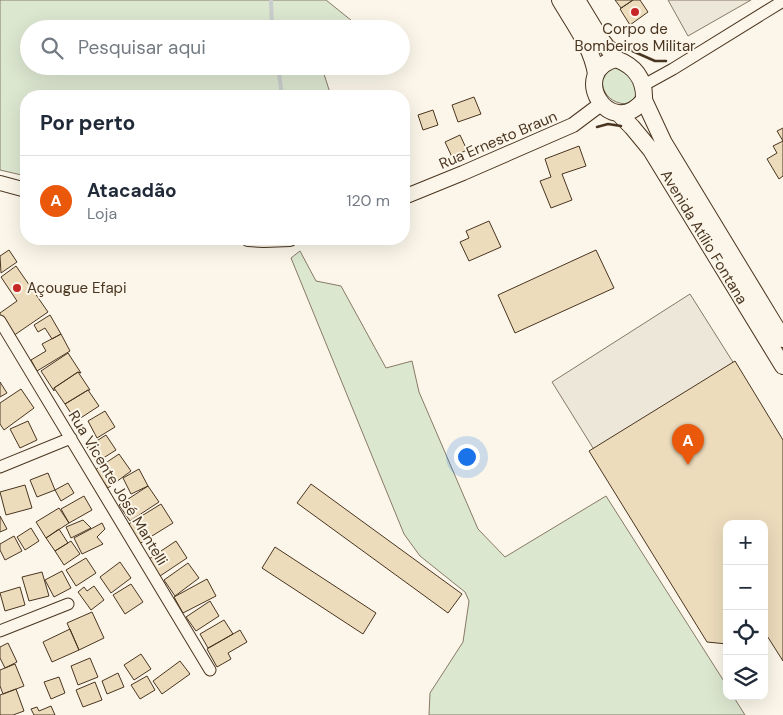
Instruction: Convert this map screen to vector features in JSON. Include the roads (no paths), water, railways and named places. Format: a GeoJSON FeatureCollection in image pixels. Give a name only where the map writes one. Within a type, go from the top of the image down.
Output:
{"type":"FeatureCollection","features":[{"type":"Feature","properties":{"kind":"main road"},"geometry":{"type":"LineString","coordinates":[[560,0],[594,60],[596,74],[595,94],[601,104],[608,110],[618,113],[628,113],[638,108],[644,93],[635,70],[627,63],[616,59],[607,61],[596,74]]}},
{"type":"Feature","properties":{"kind":"main road"},"geometry":{"type":"LineString","coordinates":[[577,0],[600,38],[616,59]]}},
{"type":"Feature","properties":{"kind":"main road","name":"Avenida Atílio Fontana"},"geometry":{"type":"LineString","coordinates":[[644,93],[664,143],[783,339]]}},
{"type":"Feature","properties":{"kind":"main road","name":"Avenida Atílio Fontana"},"geometry":{"type":"LineString","coordinates":[[618,113],[651,150],[783,366]]}},
{"type":"Feature","properties":{"kind":"street"},"geometry":{"type":"LineString","coordinates":[[644,93],[673,69],[783,0]]}},
{"type":"Feature","properties":{"kind":"street","name":"Rua Ernesto Braun"},"geometry":{"type":"LineString","coordinates":[[410,195],[574,125],[601,104]]}},
{"type":"Feature","properties":{"kind":"street"},"geometry":{"type":"LineString","coordinates":[[0,183],[20,188]]}},
{"type":"Feature","properties":{"kind":"street","name":"Rua Vicente José Mantelli"},"geometry":{"type":"LineString","coordinates":[[0,321],[210,670]]}},
{"type":"Feature","properties":{"kind":"street"},"geometry":{"type":"LineString","coordinates":[[0,467],[71,438]]}},
{"type":"Feature","properties":{"kind":"street"},"geometry":{"type":"LineString","coordinates":[[0,631],[68,604]]}},
{"type":"Feature","properties":{"kind":"waterway"},"geometry":{"type":"LineString","coordinates":[[271,0],[272,20]]}},
{"type":"Feature","properties":{"kind":"waterway"},"geometry":{"type":"LineString","coordinates":[[279,75],[281,90]]}},
{"type":"Feature","properties":{"kind":"place","name":"Corpo de Bombeiros Militar"},"geometry":{"type":"Point","coordinates":[635,12]}},
{"type":"Feature","properties":{"kind":"place","name":"Açougue Efapi"},"geometry":{"type":"Point","coordinates":[17,288]}},
{"type":"Feature","properties":{"kind":"place","name":"Atacadão"},"geometry":{"type":"Point","coordinates":[688,465]}}]}
